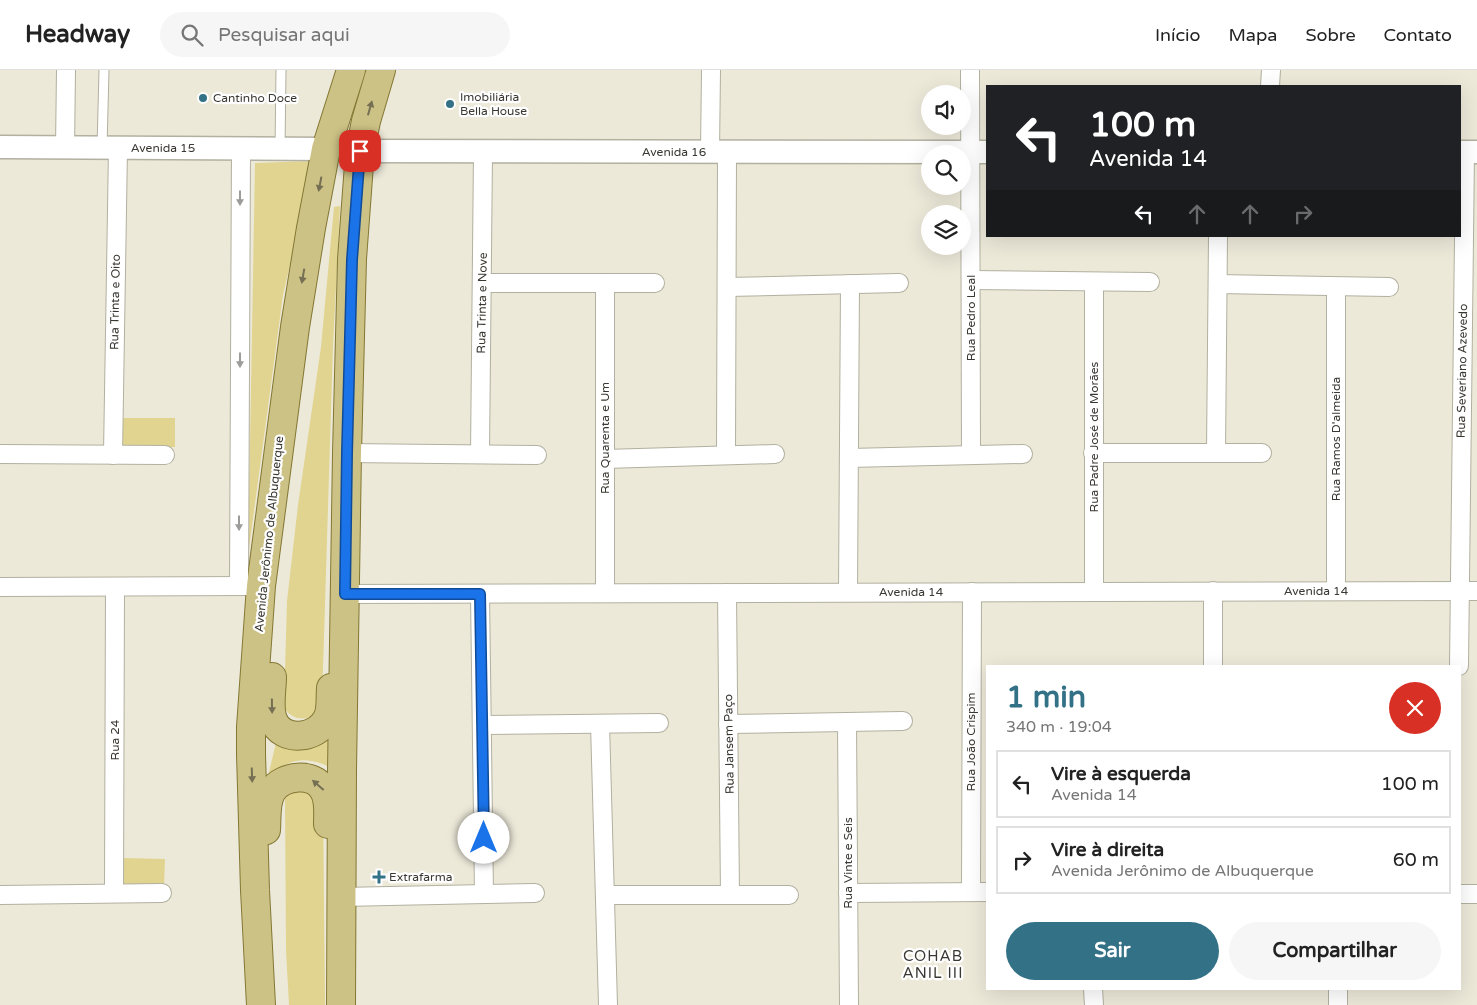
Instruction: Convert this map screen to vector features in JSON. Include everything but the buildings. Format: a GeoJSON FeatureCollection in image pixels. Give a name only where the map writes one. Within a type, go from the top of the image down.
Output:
{"type":"FeatureCollection","features":[{"type":"Feature","properties":{"kind":"main road","name":"Avenida Jerônimo de Albuquerque"},"geometry":{"type":"LineString","coordinates":[[262,1005],[255,890],[251,754],[250,586],[283,413],[295,327],[326,149],[351,70]]}},
{"type":"Feature","properties":{"kind":"main road"},"geometry":{"type":"LineString","coordinates":[[340,1005],[347,453],[352,260],[360,151],[366,120],[381,70]]}},
{"type":"Feature","properties":{"kind":"main road"},"geometry":{"type":"LineString","coordinates":[[283,413],[274,586],[271,712],[277,726],[291,735],[307,735],[317,730],[325,723],[330,712],[331,602],[347,453]]}},
{"type":"Feature","properties":{"kind":"main road"},"geometry":{"type":"LineString","coordinates":[[262,1005],[267,807],[272,791],[279,784],[288,779],[300,778],[312,780],[319,784],[327,797],[330,927],[340,1005]]}},
{"type":"Feature","properties":{"kind":"street"},"geometry":{"type":"LineString","coordinates":[[65,148],[66,70]]}},
{"type":"Feature","properties":{"kind":"street"},"geometry":{"type":"LineString","coordinates":[[711,70],[719,152],[727,287],[726,455]]}},
{"type":"Feature","properties":{"kind":"street","name":"Rua Pedro Leal"},"geometry":{"type":"LineString","coordinates":[[970,70],[979,152],[970,280],[971,455]]}},
{"type":"Feature","properties":{"kind":"street"},"geometry":{"type":"LineString","coordinates":[[1270,85],[1271,70]]}},
{"type":"Feature","properties":{"kind":"street","name":"Avenida 15"},"geometry":{"type":"LineString","coordinates":[[0,148],[326,149]]}},
{"type":"Feature","properties":{"kind":"street","name":"Rua Trinta e Oito"},"geometry":{"type":"LineString","coordinates":[[110,148],[113,455]]}},
{"type":"Feature","properties":{"kind":"street","name":"Avenida Jerônimo de Albuquerque"},"geometry":{"type":"LineString","coordinates":[[241,149],[250,586]]}},
{"type":"Feature","properties":{"kind":"street","name":"Avenida 16"},"geometry":{"type":"LineString","coordinates":[[360,151],[979,152]]}},
{"type":"Feature","properties":{"kind":"street","name":"Rua Trinta e Nove"},"geometry":{"type":"LineString","coordinates":[[480,454],[483,152]]}},
{"type":"Feature","properties":{"kind":"street","name":"Rua Severiano Azevedo"},"geometry":{"type":"LineString","coordinates":[[1459,665],[1468,590],[1467,152]]}},
{"type":"Feature","properties":{"kind":"street"},"geometry":{"type":"LineString","coordinates":[[1216,453],[1218,237]]}},
{"type":"Feature","properties":{"kind":"street"},"geometry":{"type":"LineString","coordinates":[[970,280],[1150,282]]}},
{"type":"Feature","properties":{"kind":"street","name":"Rua Padre José de Morães"},"geometry":{"type":"LineString","coordinates":[[1094,282],[1094,592]]}},
{"type":"Feature","properties":{"kind":"street"},"geometry":{"type":"LineString","coordinates":[[483,283],[655,283]]}},
{"type":"Feature","properties":{"kind":"street","name":"Rua Quarenta e Um"},"geometry":{"type":"LineString","coordinates":[[605,283],[605,593]]}},
{"type":"Feature","properties":{"kind":"street"},"geometry":{"type":"LineString","coordinates":[[727,287],[900,283]]}},
{"type":"Feature","properties":{"kind":"street"},"geometry":{"type":"LineString","coordinates":[[848,592],[850,284]]}},
{"type":"Feature","properties":{"kind":"street"},"geometry":{"type":"LineString","coordinates":[[1218,284],[1389,287]]}},
{"type":"Feature","properties":{"kind":"street","name":"Rua Ramos D'almeida"},"geometry":{"type":"LineString","coordinates":[[1336,287],[1336,591]]}},
{"type":"Feature","properties":{"kind":"street"},"geometry":{"type":"LineString","coordinates":[[347,453],[537,455]]}},
{"type":"Feature","properties":{"kind":"street"},"geometry":{"type":"LineString","coordinates":[[1093,453],[1262,453]]}},
{"type":"Feature","properties":{"kind":"street"},"geometry":{"type":"LineString","coordinates":[[0,454],[165,455]]}},
{"type":"Feature","properties":{"kind":"street"},"geometry":{"type":"LineString","coordinates":[[605,459],[775,454]]}},
{"type":"Feature","properties":{"kind":"street"},"geometry":{"type":"LineString","coordinates":[[849,458],[1023,454]]}},
{"type":"Feature","properties":{"kind":"street"},"geometry":{"type":"LineString","coordinates":[[0,587],[250,586]]}},
{"type":"Feature","properties":{"kind":"street","name":"Rua 24"},"geometry":{"type":"LineString","coordinates":[[114,893],[115,587]]}},
{"type":"Feature","properties":{"kind":"street","name":"Avenida 14"},"geometry":{"type":"LineString","coordinates":[[345,594],[1468,590]]}},
{"type":"Feature","properties":{"kind":"street"},"geometry":{"type":"LineString","coordinates":[[1213,591],[1213,665]]}},
{"type":"Feature","properties":{"kind":"street","name":"Rua João Crispim"},"geometry":{"type":"LineString","coordinates":[[972,592],[980,725],[979,892]]}},
{"type":"Feature","properties":{"kind":"street","name":"Rua Jansem Paço"},"geometry":{"type":"LineString","coordinates":[[727,593],[730,895]]}},
{"type":"Feature","properties":{"kind":"street"},"geometry":{"type":"LineString","coordinates":[[480,594],[484,894]]}},
{"type":"Feature","properties":{"kind":"street"},"geometry":{"type":"LineString","coordinates":[[728,724],[903,721]]}},
{"type":"Feature","properties":{"kind":"street","name":"Rua Vinte e Seis"},"geometry":{"type":"LineString","coordinates":[[847,722],[849,1005]]}},
{"type":"Feature","properties":{"kind":"street"},"geometry":{"type":"LineString","coordinates":[[482,726],[659,723]]}},
{"type":"Feature","properties":{"kind":"street"},"geometry":{"type":"LineString","coordinates":[[600,724],[608,1005]]}},
{"type":"Feature","properties":{"kind":"street"},"geometry":{"type":"LineString","coordinates":[[848,893],[979,892]]}},
{"type":"Feature","properties":{"kind":"street"},"geometry":{"type":"LineString","coordinates":[[0,894],[162,893]]}},
{"type":"Feature","properties":{"kind":"street"},"geometry":{"type":"LineString","coordinates":[[341,897],[535,893]]}},
{"type":"Feature","properties":{"kind":"street"},"geometry":{"type":"LineString","coordinates":[[1461,894],[1477,894]]}},
{"type":"Feature","properties":{"kind":"street"},"geometry":{"type":"LineString","coordinates":[[605,896],[789,895]]}},
{"type":"Feature","properties":{"kind":"street"},"geometry":{"type":"LineString","coordinates":[[1093,990],[1094,1005]]}},
{"type":"Feature","properties":{"kind":"street"},"geometry":{"type":"LineString","coordinates":[[1338,990],[1338,1005]]}},
{"type":"Feature","properties":{"kind":"lane"},"geometry":{"type":"LineString","coordinates":[[104,70],[110,148]]}},
{"type":"Feature","properties":{"kind":"lane"},"geometry":{"type":"LineString","coordinates":[[280,149],[281,70]]}},
{"type":"Feature","properties":{"kind":"shaded area"},"geometry":{"type":"Polygon","coordinates":[[[314,161],[283,295],[248,556],[255,163],[314,161]]]}},
{"type":"Feature","properties":{"kind":"shaded area"},"geometry":{"type":"Polygon","coordinates":[[[340,206],[333,346],[322,702],[316,713],[303,719],[289,714],[284,705],[287,601],[298,505],[321,347],[334,207],[340,206]]]}},
{"type":"Feature","properties":{"kind":"shaded area"},"geometry":{"type":"Polygon","coordinates":[[[119,418],[175,418],[175,447],[119,447],[119,418]]]}},
{"type":"Feature","properties":{"kind":"shaded area"},"geometry":{"type":"Polygon","coordinates":[[[333,732],[330,767],[306,760],[292,762],[271,776],[268,776],[277,739],[333,732]]]}},
{"type":"Feature","properties":{"kind":"shaded area"},"geometry":{"type":"Polygon","coordinates":[[[293,787],[323,797],[325,1005],[289,1005],[286,950],[285,798],[293,787]]]}},
{"type":"Feature","properties":{"kind":"shaded area"},"geometry":{"type":"Polygon","coordinates":[[[124,858],[165,859],[164,887],[123,886],[124,858]]]}},
{"type":"Feature","properties":{"kind":"place","name":"Cantinho Doce"},"geometry":{"type":"Point","coordinates":[203,98]}},
{"type":"Feature","properties":{"kind":"place","name":"Imobiliária Bella House"},"geometry":{"type":"Point","coordinates":[450,104]}},
{"type":"Feature","properties":{"kind":"place","name":"Extrafarma"},"geometry":{"type":"Point","coordinates":[379,877]}},
{"type":"Feature","properties":{"kind":"district","name":"COHAB ANIL III"},"geometry":{"type":"Point","coordinates":[933,964]}},
{"type":"Feature","properties":{"kind":"route"},"geometry":{"type":"LineString","coordinates":[[360,151],[352,260],[345,594],[480,594],[484,838]]}}]}
